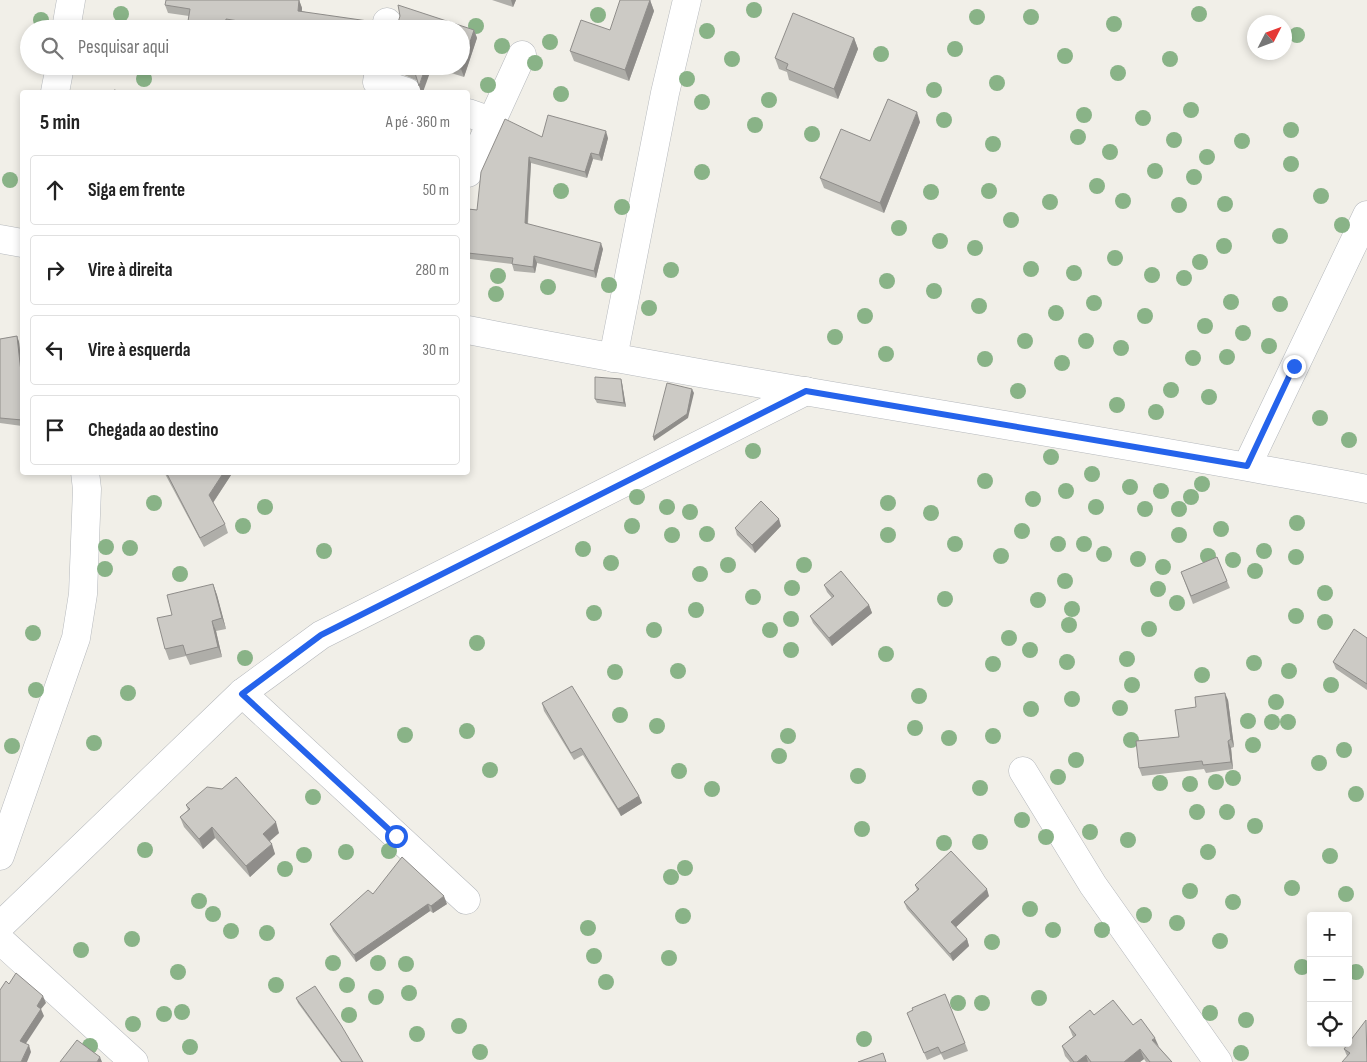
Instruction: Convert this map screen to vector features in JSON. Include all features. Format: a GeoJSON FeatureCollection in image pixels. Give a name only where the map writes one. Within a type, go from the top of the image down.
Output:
{"type":"FeatureCollection","features":[{"type":"Feature","properties":{"kind":"street"},"geometry":{"type":"LineString","coordinates":[[68,20],[72,0]]}},
{"type":"Feature","properties":{"kind":"street"},"geometry":{"type":"LineString","coordinates":[[614,358],[665,93],[687,0]]}},
{"type":"Feature","properties":{"kind":"street"},"geometry":{"type":"LineString","coordinates":[[470,163],[479,117],[522,54]]}},
{"type":"Feature","properties":{"kind":"street"},"geometry":{"type":"LineString","coordinates":[[56,90],[59,75]]}},
{"type":"Feature","properties":{"kind":"street"},"geometry":{"type":"LineString","coordinates":[[378,75],[377,82],[401,90]]}},
{"type":"Feature","properties":{"kind":"street"},"geometry":{"type":"LineString","coordinates":[[1247,466],[1367,215]]}},
{"type":"Feature","properties":{"kind":"street"},"geometry":{"type":"LineString","coordinates":[[0,240],[20,243]]}},
{"type":"Feature","properties":{"kind":"street"},"geometry":{"type":"LineString","coordinates":[[470,330],[614,358],[1247,466],[1367,489]]}},
{"type":"Feature","properties":{"kind":"street"},"geometry":{"type":"LineString","coordinates":[[0,926],[242,694],[321,635],[806,391]]}},
{"type":"Feature","properties":{"kind":"street"},"geometry":{"type":"LineString","coordinates":[[0,856],[7,815],[76,638],[83,594],[87,489],[85,475]]}},
{"type":"Feature","properties":{"kind":"street"},"geometry":{"type":"LineString","coordinates":[[242,694],[466,900]]}},
{"type":"Feature","properties":{"kind":"street"},"geometry":{"type":"LineString","coordinates":[[1023,770],[1093,885],[1218,1062]]}},
{"type":"Feature","properties":{"kind":"street"},"geometry":{"type":"LineString","coordinates":[[0,940],[134,1062]]}},
{"type":"Feature","properties":{"kind":"building"},"geometry":{"type":"Polygon","coordinates":[[[166,0],[299,0],[298,11],[361,20],[188,20],[190,9],[165,5],[166,0]]]}},
{"type":"Feature","properties":{"kind":"building"},"geometry":{"type":"Polygon","coordinates":[[[620,0],[650,0],[625,70],[570,51],[581,20],[610,30],[620,0]]]}},
{"type":"Feature","properties":{"kind":"building"},"geometry":{"type":"Polygon","coordinates":[[[398,5],[444,20],[399,20],[398,5]]]}},
{"type":"Feature","properties":{"kind":"building"},"geometry":{"type":"Polygon","coordinates":[[[793,13],[854,38],[834,89],[786,69],[788,64],[775,58],[793,13]]]}},
{"type":"Feature","properties":{"kind":"building"},"geometry":{"type":"Polygon","coordinates":[[[470,29],[474,30],[470,42],[470,29]]]}},
{"type":"Feature","properties":{"kind":"building"},"geometry":{"type":"Polygon","coordinates":[[[416,75],[423,75],[419,86],[416,75]]]}},
{"type":"Feature","properties":{"kind":"building"},"geometry":{"type":"Polygon","coordinates":[[[888,99],[917,112],[880,203],[820,178],[841,129],[870,141],[888,99]]]}},
{"type":"Feature","properties":{"kind":"building"},"geometry":{"type":"Polygon","coordinates":[[[548,115],[606,131],[599,155],[591,153],[585,172],[529,157],[525,223],[601,243],[594,271],[534,256],[533,267],[512,264],[513,258],[470,253],[470,209],[477,210],[481,172],[505,119],[542,137],[548,115]]]}},
{"type":"Feature","properties":{"kind":"building"},"geometry":{"type":"Polygon","coordinates":[[[17,336],[20,363],[20,420],[0,418],[0,339],[17,336]]]}},
{"type":"Feature","properties":{"kind":"building"},"geometry":{"type":"Polygon","coordinates":[[[595,377],[621,379],[624,403],[595,399],[595,377]]]}},
{"type":"Feature","properties":{"kind":"building"},"geometry":{"type":"Polygon","coordinates":[[[667,383],[692,389],[687,414],[653,437],[667,383]]]}},
{"type":"Feature","properties":{"kind":"building"},"geometry":{"type":"Polygon","coordinates":[[[168,475],[222,475],[209,495],[225,524],[200,538],[168,475]]]}},
{"type":"Feature","properties":{"kind":"building"},"geometry":{"type":"Polygon","coordinates":[[[761,501],[779,519],[752,545],[735,528],[761,501]]]}},
{"type":"Feature","properties":{"kind":"building"},"geometry":{"type":"Polygon","coordinates":[[[1217,557],[1227,581],[1191,596],[1181,572],[1217,557]]]}},
{"type":"Feature","properties":{"kind":"building"},"geometry":{"type":"Polygon","coordinates":[[[841,571],[869,605],[829,638],[810,616],[834,596],[824,585],[841,571]]]}},
{"type":"Feature","properties":{"kind":"building"},"geometry":{"type":"Polygon","coordinates":[[[213,584],[222,618],[212,621],[218,647],[186,655],[183,645],[165,649],[157,618],[172,615],[167,595],[213,584]]]}},
{"type":"Feature","properties":{"kind":"building"},"geometry":{"type":"Polygon","coordinates":[[[1354,629],[1367,638],[1367,684],[1333,662],[1354,629]]]}},
{"type":"Feature","properties":{"kind":"building"},"geometry":{"type":"Polygon","coordinates":[[[572,686],[639,796],[618,809],[581,748],[571,753],[542,703],[572,686]]]}},
{"type":"Feature","properties":{"kind":"building"},"geometry":{"type":"Polygon","coordinates":[[[1225,693],[1231,739],[1228,741],[1231,762],[1203,765],[1202,761],[1139,768],[1136,741],[1179,737],[1175,710],[1196,707],[1195,697],[1225,693]]]}},
{"type":"Feature","properties":{"kind":"building"},"geometry":{"type":"Polygon","coordinates":[[[236,777],[276,822],[263,834],[272,844],[246,866],[212,827],[199,839],[180,817],[190,809],[186,805],[207,787],[222,789],[236,777]]]}},
{"type":"Feature","properties":{"kind":"building"},"geometry":{"type":"Polygon","coordinates":[[[951,851],[987,889],[951,922],[967,939],[950,954],[904,902],[919,889],[915,885],[951,851]]]}},
{"type":"Feature","properties":{"kind":"building"},"geometry":{"type":"Polygon","coordinates":[[[402,857],[444,896],[431,906],[428,904],[354,955],[330,924],[368,890],[373,894],[402,857]]]}},
{"type":"Feature","properties":{"kind":"building"},"geometry":{"type":"Polygon","coordinates":[[[16,973],[43,996],[37,1006],[41,1009],[20,1041],[29,1045],[21,1062],[0,1062],[0,990],[6,981],[9,984],[16,973]]]}},
{"type":"Feature","properties":{"kind":"building"},"geometry":{"type":"Polygon","coordinates":[[[315,986],[363,1062],[342,1062],[296,998],[315,986]]]}},
{"type":"Feature","properties":{"kind":"building"},"geometry":{"type":"Polygon","coordinates":[[[945,994],[965,1043],[941,1053],[938,1047],[924,1053],[907,1013],[913,1010],[912,1008],[945,994]]]}},
{"type":"Feature","properties":{"kind":"building"},"geometry":{"type":"Polygon","coordinates":[[[1113,1000],[1133,1025],[1141,1019],[1155,1038],[1152,1040],[1172,1062],[1150,1062],[1140,1049],[1124,1062],[1091,1062],[1086,1055],[1077,1062],[1074,1062],[1062,1046],[1076,1035],[1069,1027],[1090,1010],[1094,1015],[1113,1000]]]}},
{"type":"Feature","properties":{"kind":"building"},"geometry":{"type":"Polygon","coordinates":[[[1366,1020],[1367,1062],[1342,1062],[1350,1053],[1344,1049],[1346,1047],[1352,1047],[1352,1038],[1366,1020]]]}},
{"type":"Feature","properties":{"kind":"building"},"geometry":{"type":"Polygon","coordinates":[[[77,1040],[100,1057],[97,1062],[60,1062],[77,1040]]]}},
{"type":"Feature","properties":{"kind":"building"},"geometry":{"type":"Polygon","coordinates":[[[883,1053],[886,1062],[858,1062],[883,1053]]]}},
{"type":"Feature","properties":{"kind":"route"},"geometry":{"type":"LineString","coordinates":[[396,836],[242,694],[321,635],[806,391],[1247,466],[1294,366]]}}]}
